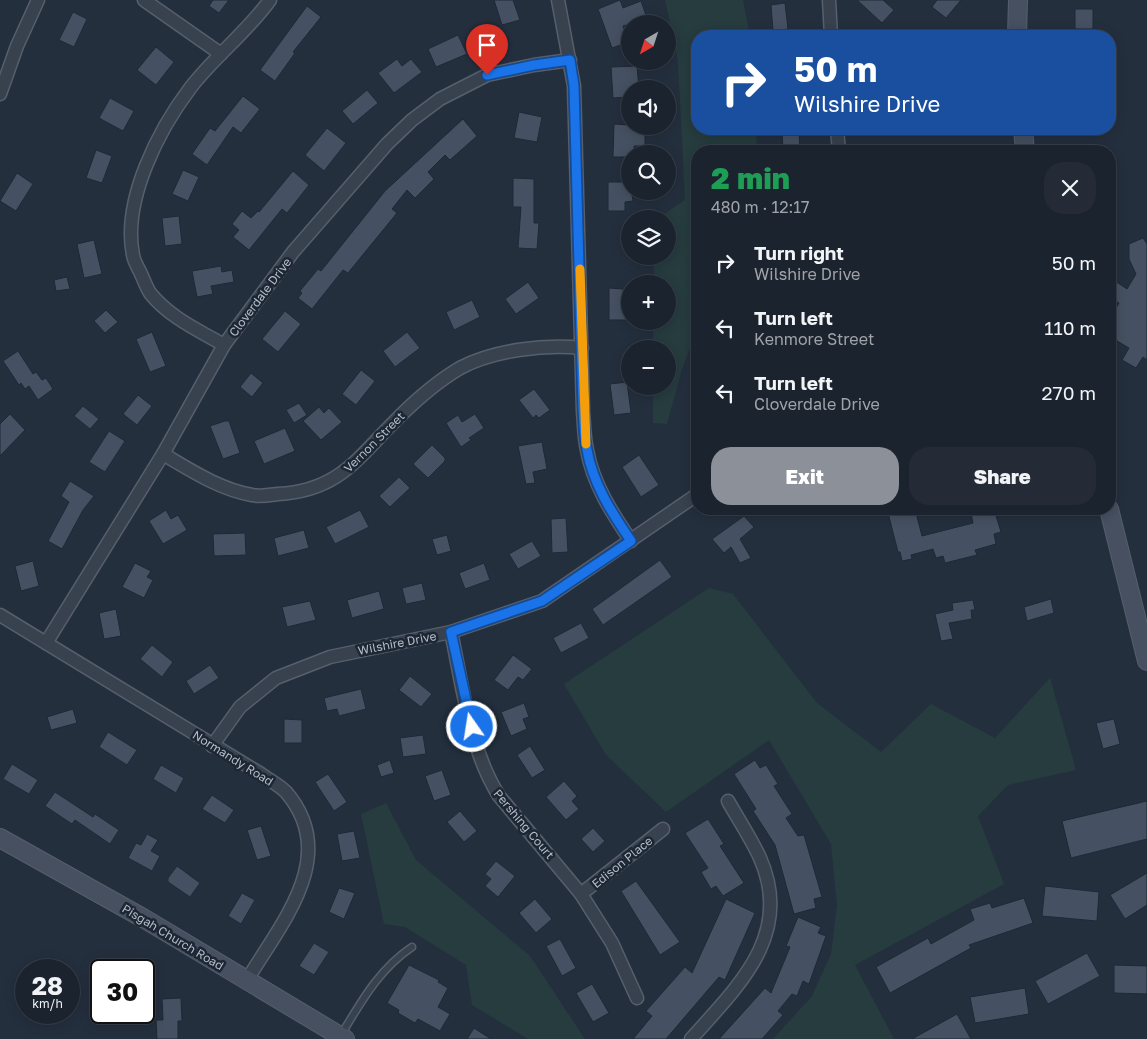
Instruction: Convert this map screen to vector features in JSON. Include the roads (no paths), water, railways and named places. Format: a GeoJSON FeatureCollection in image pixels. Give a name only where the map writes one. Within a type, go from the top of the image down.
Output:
{"type":"FeatureCollection","features":[{"type":"Feature","properties":{"kind":"main road"},"geometry":{"type":"LineString","coordinates":[[1017,30],[1018,0]]}},
{"type":"Feature","properties":{"kind":"main road"},"geometry":{"type":"LineString","coordinates":[[1110,515],[1147,661]]}},
{"type":"Feature","properties":{"kind":"main road","name":"Pisgah Church Road"},"geometry":{"type":"LineString","coordinates":[[0,838],[143,918],[343,1038]]}},
{"type":"Feature","properties":{"kind":"street"},"geometry":{"type":"LineString","coordinates":[[1,85],[38,0]]}},
{"type":"Feature","properties":{"kind":"street"},"geometry":{"type":"LineString","coordinates":[[144,0],[221,54]]}},
{"type":"Feature","properties":{"kind":"street"},"geometry":{"type":"LineString","coordinates":[[224,345],[178,319],[150,292],[133,256],[131,221],[138,191],[153,150],[167,123],[191,87],[252,24],[270,0]]}},
{"type":"Feature","properties":{"kind":"street"},"geometry":{"type":"LineString","coordinates":[[558,0],[574,86],[586,449],[595,479],[610,509],[631,541]]}},
{"type":"Feature","properties":{"kind":"street"},"geometry":{"type":"LineString","coordinates":[[829,0],[831,30]]}},
{"type":"Feature","properties":{"kind":"street","name":"Cloverdale Drive"},"geometry":{"type":"LineString","coordinates":[[46,643],[163,454],[224,345],[293,252],[387,144],[412,120],[440,99],[487,75],[570,60]]}},
{"type":"Feature","properties":{"kind":"street","name":"Vernon Street"},"geometry":{"type":"LineString","coordinates":[[163,454],[213,483],[253,496],[290,494],[325,484],[351,468],[398,418],[425,394],[461,368],[518,350],[558,345],[582,348]]}},
{"type":"Feature","properties":{"kind":"street","name":"Wilshire Drive"},"geometry":{"type":"LineString","coordinates":[[212,746],[240,707],[276,678],[330,657],[451,632],[542,601],[691,499]]}},
{"type":"Feature","properties":{"kind":"street","name":"Normandy Road"},"geometry":{"type":"LineString","coordinates":[[0,615],[212,746],[261,774],[285,792],[298,811],[308,834],[309,862],[301,890],[247,980]]}},
{"type":"Feature","properties":{"kind":"street","name":"Pershing Court"},"geometry":{"type":"LineString","coordinates":[[451,632],[476,746],[490,781],[499,796],[581,894],[612,943],[637,998]]}},
{"type":"Feature","properties":{"kind":"street"},"geometry":{"type":"LineString","coordinates":[[691,1039],[750,971],[765,940],[768,925],[769,893],[760,858],[728,801]]}},
{"type":"Feature","properties":{"kind":"street","name":"Edison Place"},"geometry":{"type":"LineString","coordinates":[[581,894],[663,829]]}},
{"type":"Feature","properties":{"kind":"lane"},"geometry":{"type":"LineString","coordinates":[[343,1038],[377,978],[412,947]]}}]}
